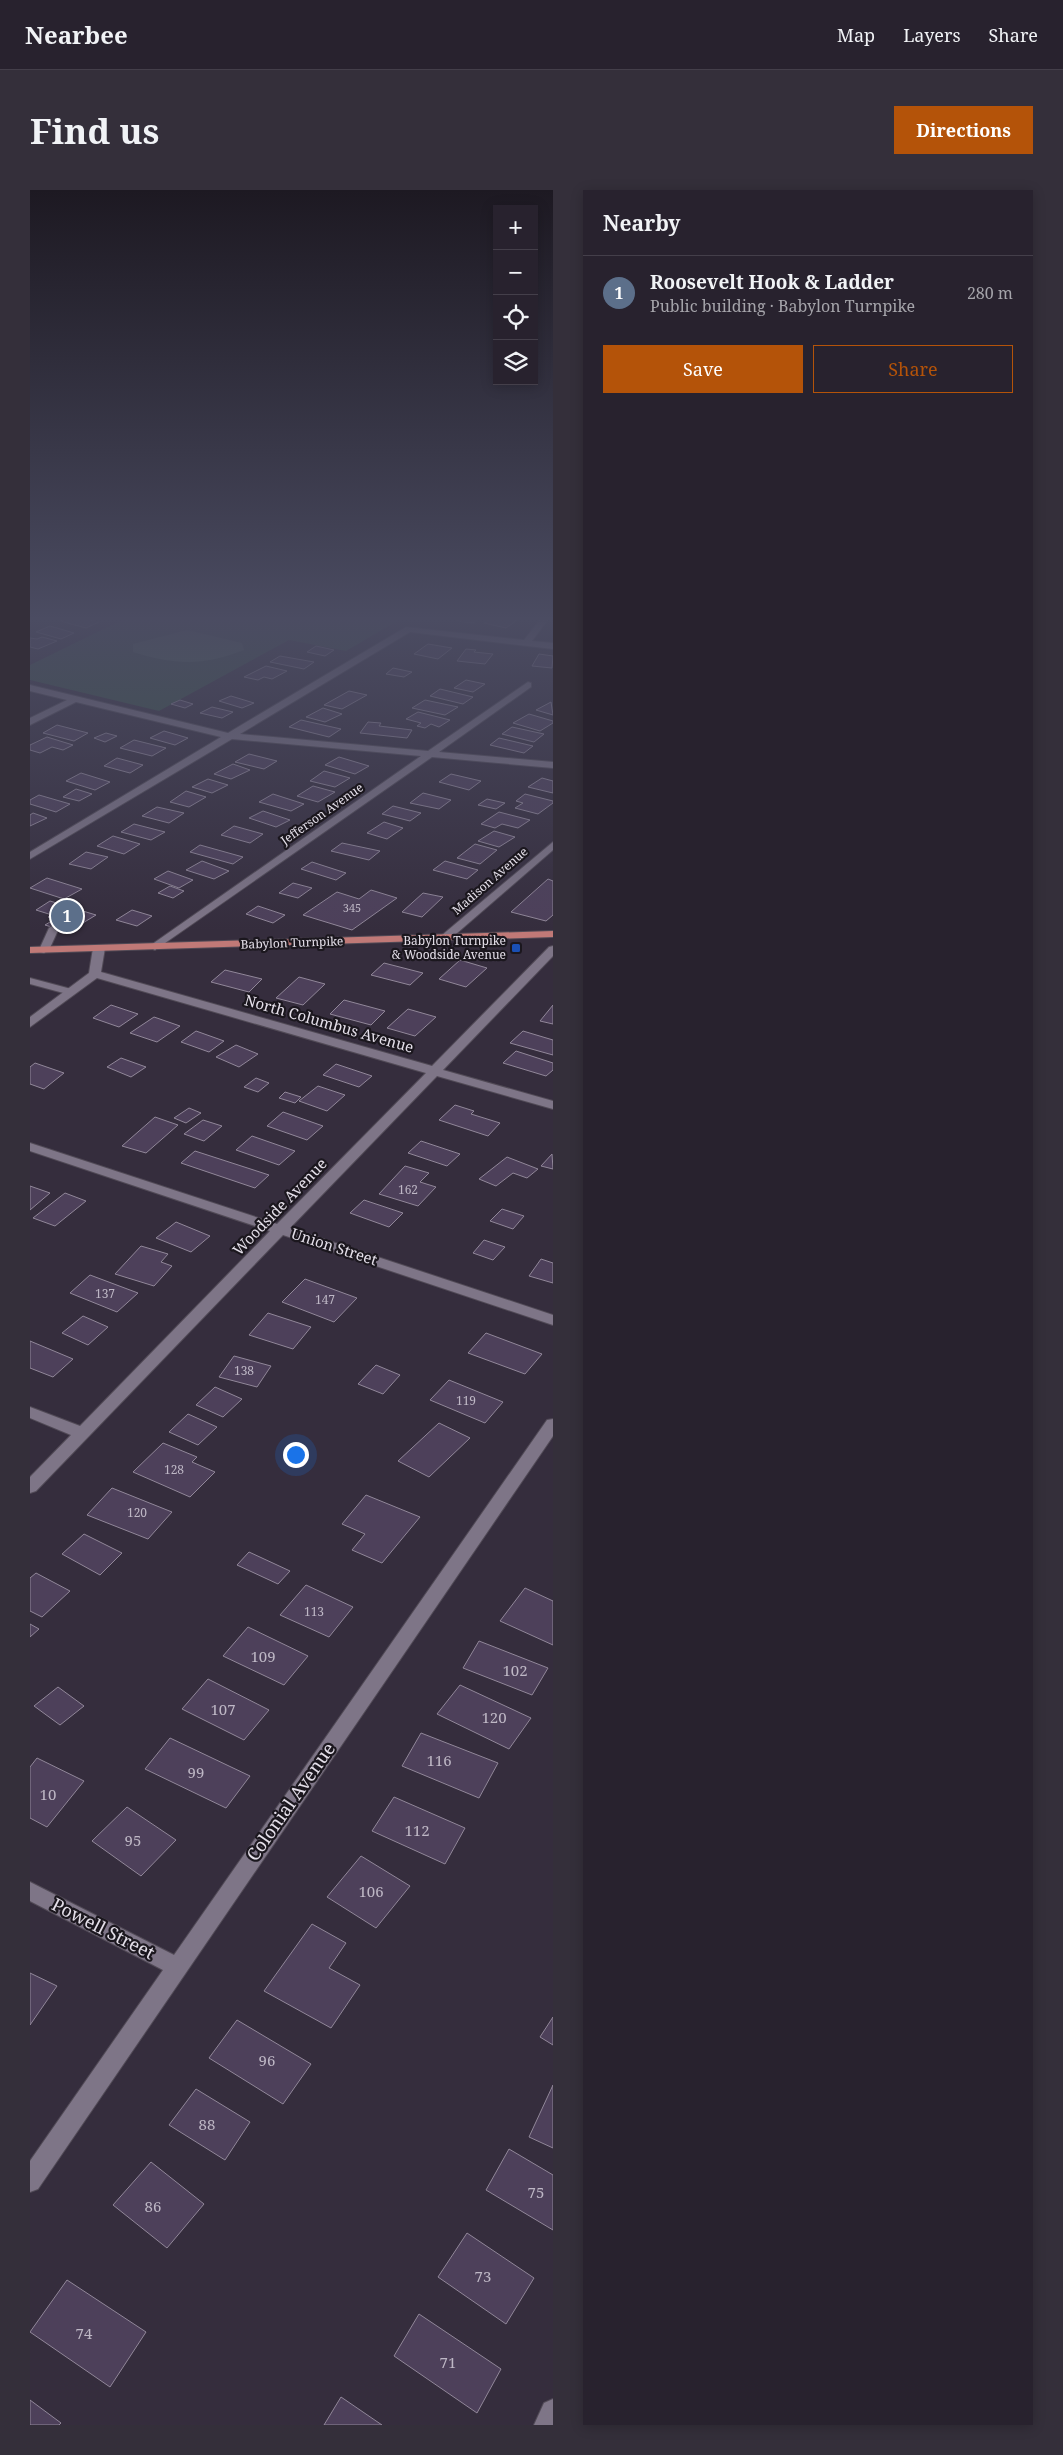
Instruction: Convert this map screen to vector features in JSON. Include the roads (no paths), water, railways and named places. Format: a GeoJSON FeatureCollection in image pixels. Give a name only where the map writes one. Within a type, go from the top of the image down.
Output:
{"type":"FeatureCollection","features":[{"type":"Feature","properties":{"kind":"main road","name":"Babylon Turnpike"},"geometry":{"type":"LineString","coordinates":[[30,950],[553,934]]}},
{"type":"Feature","properties":{"kind":"street"},"geometry":{"type":"LineString","coordinates":[[166,721],[227,736],[553,765]]}},
{"type":"Feature","properties":{"kind":"street"},"geometry":{"type":"LineString","coordinates":[[30,856],[252,721]]}},
{"type":"Feature","properties":{"kind":"street","name":"Jefferson Avenue"},"geometry":{"type":"LineString","coordinates":[[155,947],[476,721]]}},
{"type":"Feature","properties":{"kind":"street","name":"Madison Avenue"},"geometry":{"type":"LineString","coordinates":[[445,938],[553,845]]}},
{"type":"Feature","properties":{"kind":"street"},"geometry":{"type":"LineString","coordinates":[[30,1022],[95,974],[99,948]]}},
{"type":"Feature","properties":{"kind":"street","name":"Woodside Avenue"},"geometry":{"type":"LineString","coordinates":[[30,1487],[553,949]]}},
{"type":"Feature","properties":{"kind":"street","name":"North Columbus Avenue"},"geometry":{"type":"LineString","coordinates":[[95,974],[553,1105]]}},
{"type":"Feature","properties":{"kind":"street","name":"Union Street"},"geometry":{"type":"LineString","coordinates":[[30,1147],[553,1320]]}},
{"type":"Feature","properties":{"kind":"street"},"geometry":{"type":"LineString","coordinates":[[30,1412],[83,1433]]}},
{"type":"Feature","properties":{"kind":"street","name":"Colonial Avenue"},"geometry":{"type":"LineString","coordinates":[[30,2182],[553,1424]]}},
{"type":"Feature","properties":{"kind":"street","name":"Powell Street"},"geometry":{"type":"LineString","coordinates":[[30,1891],[177,1967]]}},
{"type":"Feature","properties":{"kind":"street"},"geometry":{"type":"LineString","coordinates":[[547,2425],[553,2412]]}},
{"type":"Feature","properties":{"kind":"lane"},"geometry":{"type":"LineString","coordinates":[[44,950],[54,928]]}},
{"type":"Feature","properties":{"kind":"lane"},"geometry":{"type":"LineString","coordinates":[[30,981],[70,992]]}},
{"type":"Feature","properties":{"kind":"lane"},"geometry":{"type":"LineString","coordinates":[[30,994],[42,985]]}},
{"type":"Feature","properties":{"kind":"place","name":"Roosevelt Hook & Ladder"},"geometry":{"type":"Point","coordinates":[67,916]}},
{"type":"Feature","properties":{"kind":"place","name":"Babylon Turnpike & Woodside Avenue"},"geometry":{"type":"Point","coordinates":[516,948]}}]}
